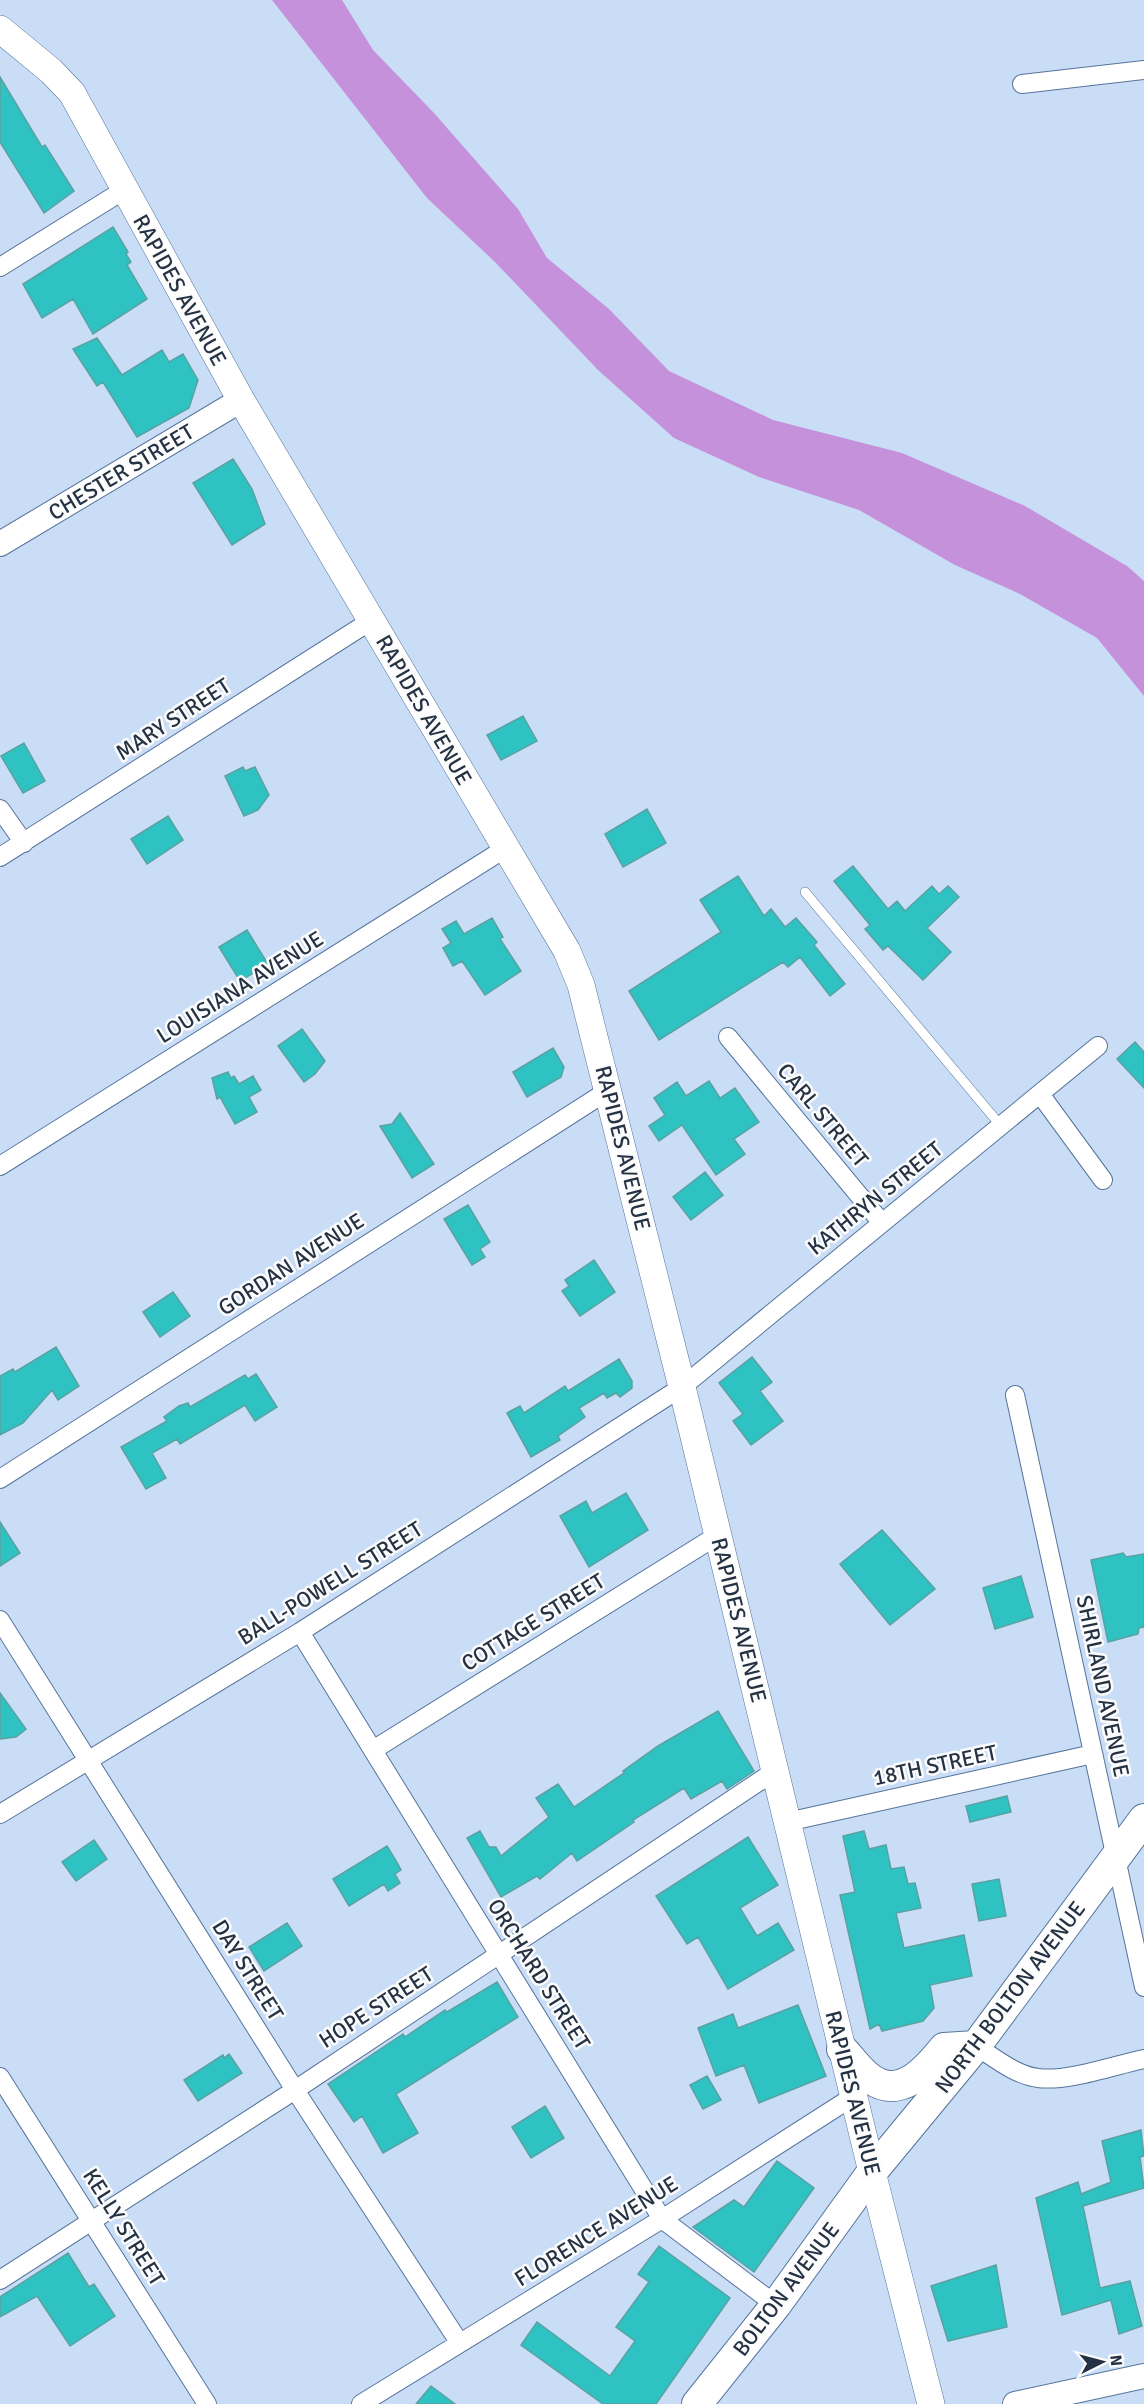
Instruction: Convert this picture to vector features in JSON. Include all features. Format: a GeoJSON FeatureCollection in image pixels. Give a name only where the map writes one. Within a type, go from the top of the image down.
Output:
{"type":"FeatureCollection","features":[{"type":"Feature","properties":{"kind":"main road","name":"RAPIDES AVENUE"},"geometry":{"type":"LineString","coordinates":[[0,28],[51,71],[72,93],[241,400],[567,951],[594,1027],[872,2172],[932,2404]]}},
{"type":"Feature","properties":{"kind":"main road","name":"NORTH BOLTON AVENUE"},"geometry":{"type":"LineString","coordinates":[[872,2172],[976,2046],[1144,1819]]}},
{"type":"Feature","properties":{"kind":"main road"},"geometry":{"type":"LineString","coordinates":[[842,2049],[871,2080],[885,2085],[905,2085],[920,2076],[944,2048],[976,2046]]}},
{"type":"Feature","properties":{"kind":"main road","name":"BOLTON AVENUE"},"geometry":{"type":"LineString","coordinates":[[698,2404],[776,2305],[872,2172]]}},
{"type":"Feature","properties":{"kind":"street"},"geometry":{"type":"LineString","coordinates":[[1022,84],[1144,70]]}},
{"type":"Feature","properties":{"kind":"street"},"geometry":{"type":"LineString","coordinates":[[0,267],[124,190]]}},
{"type":"Feature","properties":{"kind":"street","name":"CHESTER STREET"},"geometry":{"type":"LineString","coordinates":[[0,544],[241,400]]}},
{"type":"Feature","properties":{"kind":"street","name":"MARY STREET"},"geometry":{"type":"LineString","coordinates":[[0,857],[372,620]]}},
{"type":"Feature","properties":{"kind":"street"},"geometry":{"type":"LineString","coordinates":[[0,809],[24,843]]}},
{"type":"Feature","properties":{"kind":"street","name":"LOUISIANA AVENUE"},"geometry":{"type":"LineString","coordinates":[[0,1166],[506,848]]}},
{"type":"Feature","properties":{"kind":"street","name":"CARL STREET"},"geometry":{"type":"LineString","coordinates":[[728,1037],[882,1223]]}},
{"type":"Feature","properties":{"kind":"street","name":"KATHRYN STREET"},"geometry":{"type":"LineString","coordinates":[[682,1387],[1098,1046]]}},
{"type":"Feature","properties":{"kind":"street","name":"GORDAN AVENUE"},"geometry":{"type":"LineString","coordinates":[[0,1479],[609,1090]]}},
{"type":"Feature","properties":{"kind":"street"},"geometry":{"type":"LineString","coordinates":[[1040,1094],[1103,1180]]}},
{"type":"Feature","properties":{"kind":"street","name":"BALL-POWELL STREET"},"geometry":{"type":"LineString","coordinates":[[0,1814],[87,1759],[300,1632],[682,1387]]}},
{"type":"Feature","properties":{"kind":"street","name":"SHIRLAND AVENUE"},"geometry":{"type":"LineString","coordinates":[[1015,1395],[1144,1987]]}},
{"type":"Feature","properties":{"kind":"street","name":"COTTAGE STREET"},"geometry":{"type":"LineString","coordinates":[[373,1750],[718,1535]]}},
{"type":"Feature","properties":{"kind":"street","name":"DAY STREET"},"geometry":{"type":"LineString","coordinates":[[0,1620],[295,2090],[459,2342]]}},
{"type":"Feature","properties":{"kind":"street","name":"ORCHARD STREET"},"geometry":{"type":"LineString","coordinates":[[300,1632],[662,2219],[776,2305]]}},
{"type":"Feature","properties":{"kind":"street","name":"18TH STREET"},"geometry":{"type":"LineString","coordinates":[[787,1822],[1093,1754]]}},
{"type":"Feature","properties":{"kind":"street","name":"HOPE STREET"},"geometry":{"type":"LineString","coordinates":[[0,2280],[295,2090],[775,1771]]}},
{"type":"Feature","properties":{"kind":"street"},"geometry":{"type":"LineString","coordinates":[[976,2046],[1017,2072],[1039,2078],[1064,2077],[1144,2059]]}},
{"type":"Feature","properties":{"kind":"street","name":"KELLY STREET"},"geometry":{"type":"LineString","coordinates":[[0,2077],[207,2404]]}},
{"type":"Feature","properties":{"kind":"street","name":"FLORENCE AVENUE"},"geometry":{"type":"LineString","coordinates":[[361,2404],[662,2219],[854,2096]]}},
{"type":"Feature","properties":{"kind":"street"},"geometry":{"type":"LineString","coordinates":[[1015,2404],[1144,2376]]}},
{"type":"Feature","properties":{"kind":"lane"},"geometry":{"type":"LineString","coordinates":[[805,892],[1001,1126]]}},
{"type":"Feature","properties":{"kind":"shaded area"},"geometry":{"type":"Polygon","coordinates":[[[272,0],[342,0],[373,50],[434,113],[518,209],[547,258],[609,309],[669,371],[773,420],[902,453],[1025,506],[1127,566],[1144,581],[1144,696],[1097,638],[1020,594],[955,565],[859,510],[759,477],[674,438],[598,370],[496,263],[427,198],[272,0]]]}},
{"type":"Feature","properties":{"kind":"building"},"geometry":{"type":"Polygon","coordinates":[[[0,77],[42,147],[45,145],[74,191],[44,213],[0,142],[0,77]]]}},
{"type":"Feature","properties":{"kind":"building"},"geometry":{"type":"Polygon","coordinates":[[[113,227],[128,252],[126,254],[131,262],[127,265],[147,299],[93,334],[73,299],[42,318],[23,284],[113,227]]]}},
{"type":"Feature","properties":{"kind":"building"},"geometry":{"type":"Polygon","coordinates":[[[97,338],[122,375],[162,350],[169,362],[183,354],[198,380],[189,408],[137,437],[103,382],[97,386],[73,349],[97,338]]]}},
{"type":"Feature","properties":{"kind":"building"},"geometry":{"type":"Polygon","coordinates":[[[233,459],[252,489],[265,524],[232,545],[193,483],[233,459]]]}},
{"type":"Feature","properties":{"kind":"building"},"geometry":{"type":"Polygon","coordinates":[[[523,716],[537,741],[501,760],[487,735],[523,716]]]}},
{"type":"Feature","properties":{"kind":"building"},"geometry":{"type":"Polygon","coordinates":[[[24,743],[45,781],[23,793],[1,756],[24,743]]]}},
{"type":"Feature","properties":{"kind":"building"},"geometry":{"type":"Polygon","coordinates":[[[243,767],[245,771],[255,767],[269,795],[258,810],[244,816],[225,776],[243,767]]]}},
{"type":"Feature","properties":{"kind":"building"},"geometry":{"type":"Polygon","coordinates":[[[647,809],[666,843],[623,867],[605,834],[647,809]]]}},
{"type":"Feature","properties":{"kind":"building"},"geometry":{"type":"Polygon","coordinates":[[[168,816],[183,840],[147,864],[131,839],[168,816]]]}},
{"type":"Feature","properties":{"kind":"building"},"geometry":{"type":"Polygon","coordinates":[[[853,866],[888,909],[897,901],[905,911],[932,886],[939,894],[948,886],[959,897],[927,928],[951,952],[923,980],[888,946],[883,950],[865,929],[870,925],[834,881],[853,866]]]}},
{"type":"Feature","properties":{"kind":"building"},"geometry":{"type":"Polygon","coordinates":[[[738,876],[764,916],[771,909],[785,927],[796,918],[817,942],[814,945],[845,984],[830,996],[800,957],[788,967],[783,962],[659,1040],[629,991],[721,932],[700,900],[738,876]]]}},
{"type":"Feature","properties":{"kind":"building"},"geometry":{"type":"Polygon","coordinates":[[[492,918],[503,937],[500,939],[521,971],[485,995],[462,961],[453,966],[443,948],[451,943],[442,929],[456,921],[464,934],[492,918]]]}},
{"type":"Feature","properties":{"kind":"building"},"geometry":{"type":"Polygon","coordinates":[[[247,930],[268,964],[240,981],[219,947],[247,930]]]}},
{"type":"Feature","properties":{"kind":"building"},"geometry":{"type":"Polygon","coordinates":[[[302,1029],[325,1061],[315,1074],[304,1082],[278,1046],[302,1029]]]}},
{"type":"Feature","properties":{"kind":"building"},"geometry":{"type":"Polygon","coordinates":[[[1135,1042],[1144,1052],[1144,1088],[1117,1059],[1135,1042]]]}},
{"type":"Feature","properties":{"kind":"building"},"geometry":{"type":"Polygon","coordinates":[[[553,1048],[564,1067],[561,1077],[527,1097],[513,1072],[553,1048]]]}},
{"type":"Feature","properties":{"kind":"building"},"geometry":{"type":"Polygon","coordinates":[[[228,1072],[231,1078],[234,1076],[239,1084],[253,1076],[261,1090],[249,1097],[257,1112],[235,1124],[220,1097],[217,1099],[212,1078],[228,1072]]]}},
{"type":"Feature","properties":{"kind":"building"},"geometry":{"type":"Polygon","coordinates":[[[709,1081],[720,1098],[735,1088],[759,1122],[734,1139],[745,1154],[716,1175],[682,1125],[659,1141],[649,1126],[665,1115],[654,1098],[677,1082],[686,1096],[709,1081]]]}},
{"type":"Feature","properties":{"kind":"building"},"geometry":{"type":"Polygon","coordinates":[[[400,1113],[434,1164],[412,1178],[380,1126],[392,1124],[400,1113]]]}},
{"type":"Feature","properties":{"kind":"building"},"geometry":{"type":"Polygon","coordinates":[[[705,1172],[723,1195],[691,1220],[673,1197],[705,1172]]]}},
{"type":"Feature","properties":{"kind":"building"},"geometry":{"type":"Polygon","coordinates":[[[468,1205],[490,1242],[480,1249],[485,1257],[472,1265],[444,1219],[468,1205]]]}},
{"type":"Feature","properties":{"kind":"building"},"geometry":{"type":"Polygon","coordinates":[[[594,1260],[615,1292],[580,1316],[562,1291],[569,1286],[565,1280],[594,1260]]]}},
{"type":"Feature","properties":{"kind":"building"},"geometry":{"type":"Polygon","coordinates":[[[173,1292],[190,1316],[160,1337],[143,1312],[173,1292]]]}},
{"type":"Feature","properties":{"kind":"building"},"geometry":{"type":"Polygon","coordinates":[[[56,1347],[79,1386],[58,1400],[52,1390],[23,1423],[0,1435],[0,1376],[13,1369],[15,1372],[56,1347]]]}},
{"type":"Feature","properties":{"kind":"building"},"geometry":{"type":"Polygon","coordinates":[[[752,1357],[772,1382],[760,1391],[783,1421],[751,1445],[733,1421],[743,1414],[719,1383],[752,1357]]]}},
{"type":"Feature","properties":{"kind":"building"},"geometry":{"type":"Polygon","coordinates":[[[619,1359],[632,1381],[632,1388],[620,1397],[616,1393],[607,1398],[604,1393],[579,1408],[585,1417],[558,1436],[560,1440],[531,1457],[507,1413],[520,1406],[524,1413],[565,1386],[568,1391],[619,1359]]]}},
{"type":"Feature","properties":{"kind":"building"},"geometry":{"type":"Polygon","coordinates":[[[256,1374],[277,1407],[255,1421],[245,1405],[180,1444],[177,1439],[152,1453],[166,1478],[146,1489],[121,1447],[167,1421],[164,1417],[179,1406],[188,1403],[190,1407],[245,1375],[248,1379],[256,1374]]]}},
{"type":"Feature","properties":{"kind":"building"},"geometry":{"type":"Polygon","coordinates":[[[626,1493],[648,1530],[589,1567],[560,1516],[586,1501],[592,1513],[626,1493]]]}},
{"type":"Feature","properties":{"kind":"building"},"geometry":{"type":"Polygon","coordinates":[[[0,1522],[20,1553],[0,1566],[0,1522]]]}},
{"type":"Feature","properties":{"kind":"building"},"geometry":{"type":"Polygon","coordinates":[[[882,1530],[935,1589],[890,1625],[840,1564],[882,1530]]]}},
{"type":"Feature","properties":{"kind":"building"},"geometry":{"type":"Polygon","coordinates":[[[1123,1553],[1126,1557],[1144,1554],[1144,1627],[1139,1628],[1138,1634],[1108,1642],[1091,1560],[1123,1553]]]}},
{"type":"Feature","properties":{"kind":"building"},"geometry":{"type":"Polygon","coordinates":[[[1021,1576],[1033,1617],[995,1629],[983,1588],[1021,1576]]]}},
{"type":"Feature","properties":{"kind":"building"},"geometry":{"type":"Polygon","coordinates":[[[0,1693],[26,1729],[16,1737],[0,1739],[0,1693]]]}},
{"type":"Feature","properties":{"kind":"building"},"geometry":{"type":"Polygon","coordinates":[[[718,1711],[754,1771],[727,1789],[722,1781],[691,1799],[684,1788],[633,1820],[634,1822],[577,1861],[572,1853],[540,1879],[537,1876],[501,1897],[467,1838],[480,1831],[489,1847],[496,1847],[501,1856],[549,1817],[536,1798],[558,1784],[574,1807],[624,1773],[623,1771],[658,1746],[718,1711]]]}},
{"type":"Feature","properties":{"kind":"building"},"geometry":{"type":"Polygon","coordinates":[[[1007,1796],[1011,1812],[970,1822],[966,1806],[1007,1796]]]}},
{"type":"Feature","properties":{"kind":"building"},"geometry":{"type":"Polygon","coordinates":[[[864,1831],[869,1849],[886,1845],[891,1869],[904,1867],[908,1884],[915,1883],[921,1908],[896,1913],[904,1948],[964,1935],[972,1976],[930,1985],[934,2008],[923,2021],[882,2031],[879,2024],[870,2029],[840,1895],[855,1892],[843,1836],[864,1831]]]}},
{"type":"Feature","properties":{"kind":"building"},"geometry":{"type":"Polygon","coordinates":[[[748,1837],[778,1885],[740,1908],[757,1936],[778,1923],[794,1950],[728,1989],[698,1937],[687,1944],[656,1896],[748,1837]]]}},
{"type":"Feature","properties":{"kind":"building"},"geometry":{"type":"Polygon","coordinates":[[[94,1840],[107,1859],[76,1881],[62,1862],[94,1840]]]}},
{"type":"Feature","properties":{"kind":"building"},"geometry":{"type":"Polygon","coordinates":[[[387,1846],[401,1870],[395,1874],[400,1883],[388,1891],[384,1884],[349,1906],[333,1879],[387,1846]]]}},
{"type":"Feature","properties":{"kind":"building"},"geometry":{"type":"Polygon","coordinates":[[[999,1879],[1006,1916],[979,1921],[972,1884],[999,1879]]]}},
{"type":"Feature","properties":{"kind":"building"},"geometry":{"type":"Polygon","coordinates":[[[287,1923],[302,1946],[264,1971],[249,1947],[287,1923]]]}},
{"type":"Feature","properties":{"kind":"building"},"geometry":{"type":"Polygon","coordinates":[[[497,1982],[518,2017],[396,2094],[418,2133],[383,2153],[362,2116],[354,2122],[328,2084],[403,2034],[405,2037],[445,2010],[447,2012],[497,1982]]]}},
{"type":"Feature","properties":{"kind":"building"},"geometry":{"type":"Polygon","coordinates":[[[798,2005],[826,2076],[759,2103],[744,2065],[716,2076],[698,2028],[733,2014],[738,2028],[798,2005]]]}},
{"type":"Feature","properties":{"kind":"building"},"geometry":{"type":"Polygon","coordinates":[[[229,2054],[242,2073],[198,2101],[184,2080],[223,2055],[224,2058],[229,2054]]]}},
{"type":"Feature","properties":{"kind":"building"},"geometry":{"type":"Polygon","coordinates":[[[707,2076],[721,2100],[703,2109],[690,2085],[707,2076]]]}},
{"type":"Feature","properties":{"kind":"building"},"geometry":{"type":"Polygon","coordinates":[[[545,2106],[564,2138],[531,2158],[512,2127],[545,2106]]]}},
{"type":"Feature","properties":{"kind":"building"},"geometry":{"type":"Polygon","coordinates":[[[1141,2130],[1144,2156],[1140,2157],[1144,2188],[1083,2206],[1100,2288],[1130,2281],[1142,2326],[1119,2334],[1111,2300],[1062,2315],[1036,2198],[1078,2182],[1081,2194],[1111,2182],[1102,2141],[1141,2130]]]}},
{"type":"Feature","properties":{"kind":"building"},"geometry":{"type":"Polygon","coordinates":[[[777,2161],[814,2188],[754,2272],[693,2227],[734,2200],[744,2207],[777,2161]]]}},
{"type":"Feature","properties":{"kind":"building"},"geometry":{"type":"Polygon","coordinates":[[[659,2246],[730,2298],[656,2404],[603,2404],[521,2345],[537,2322],[610,2376],[635,2341],[616,2327],[649,2282],[638,2274],[659,2246]]]}},
{"type":"Feature","properties":{"kind":"building"},"geometry":{"type":"Polygon","coordinates":[[[68,2253],[89,2287],[94,2284],[115,2316],[70,2346],[37,2296],[0,2317],[0,2297],[68,2253]]]}},
{"type":"Feature","properties":{"kind":"building"},"geometry":{"type":"Polygon","coordinates":[[[996,2265],[1007,2327],[948,2341],[931,2286],[996,2265]]]}},
{"type":"Feature","properties":{"kind":"building"},"geometry":{"type":"Polygon","coordinates":[[[431,2386],[455,2404],[416,2404],[431,2386]]]}}]}
